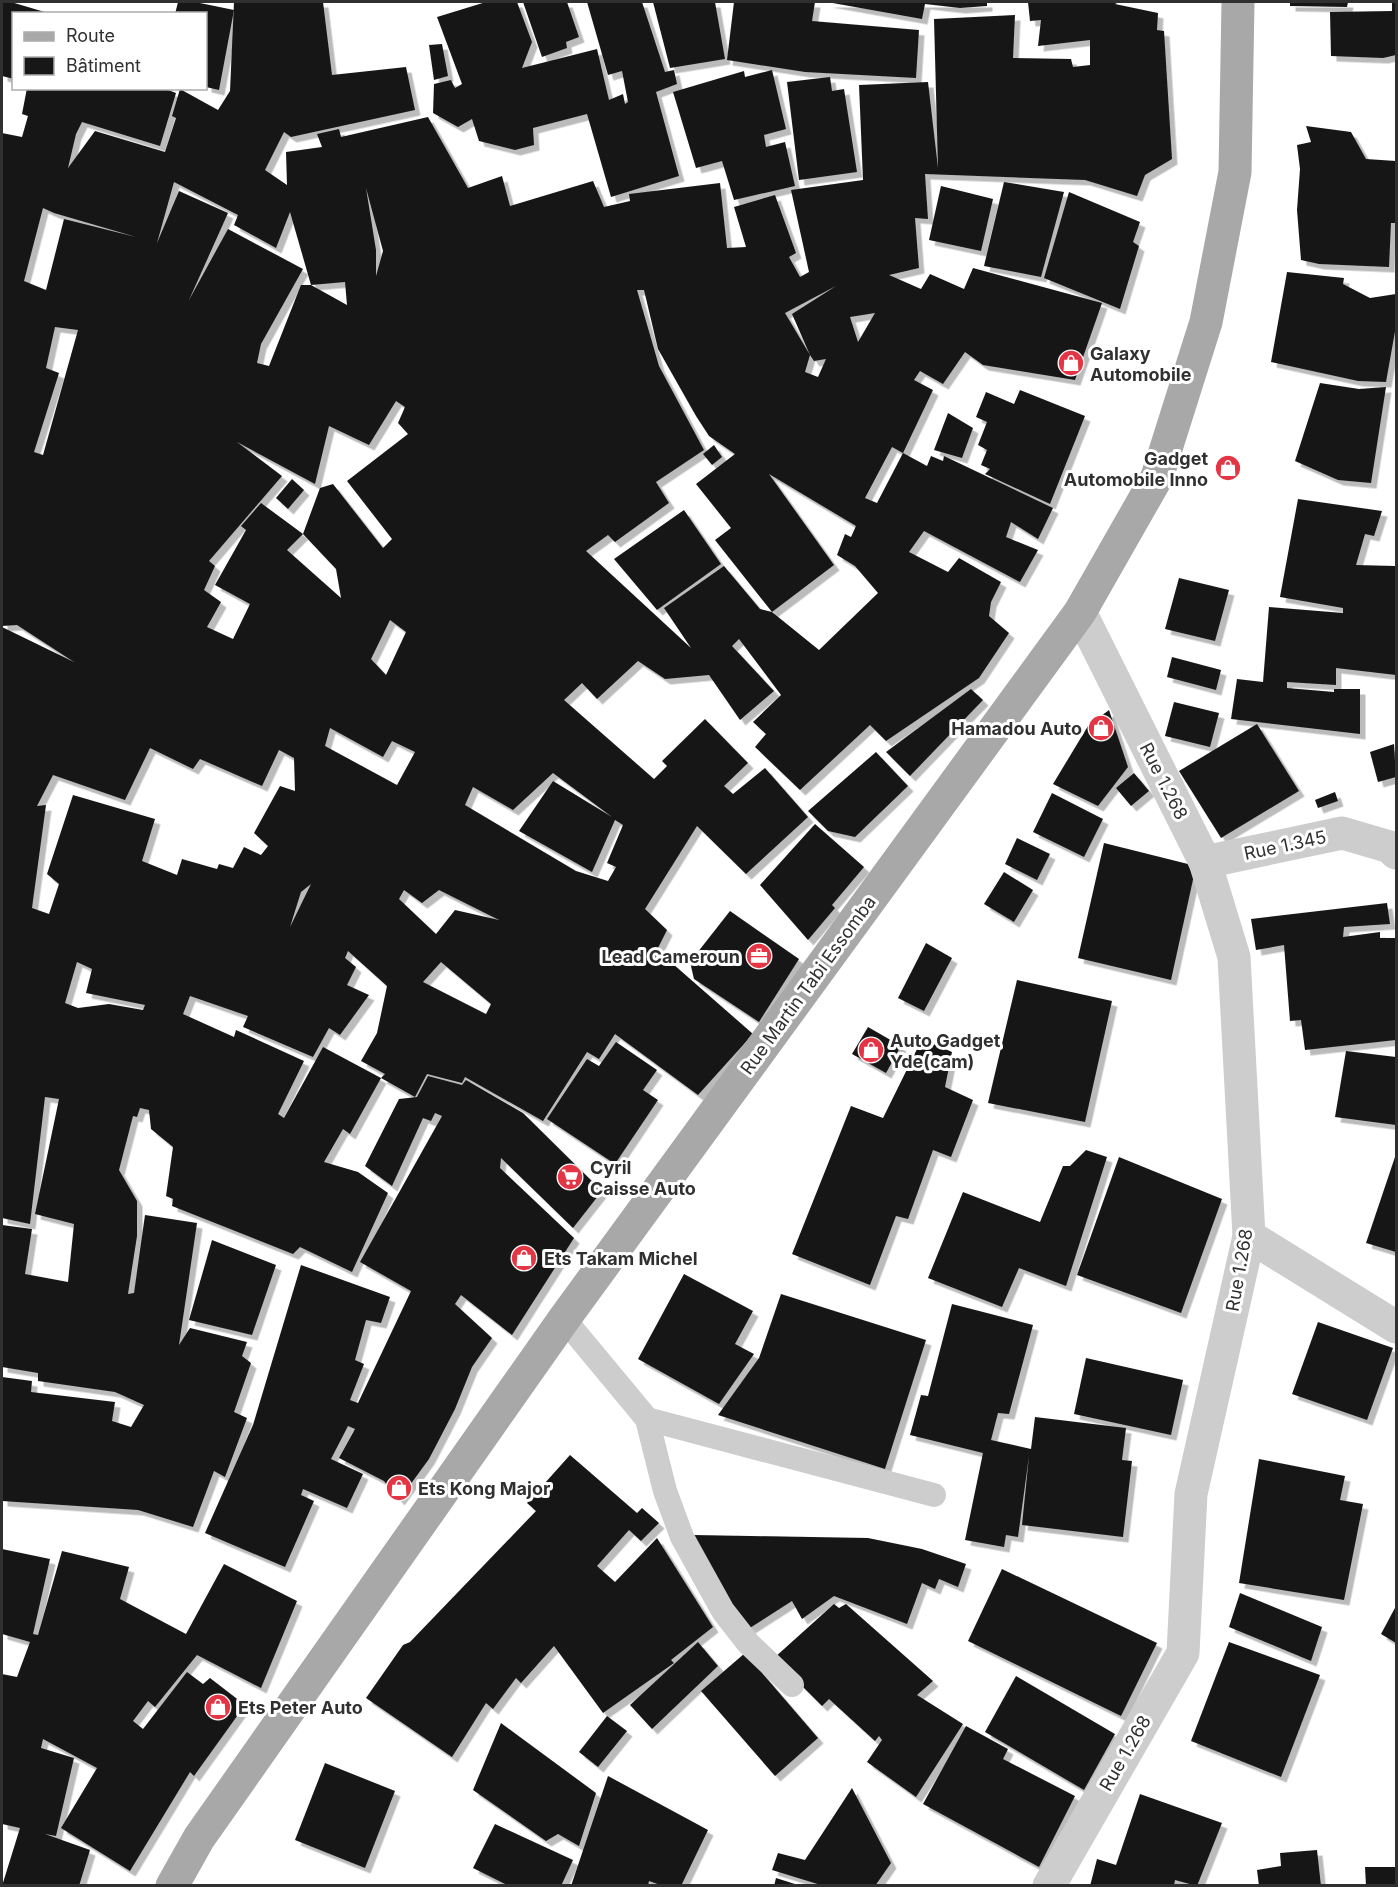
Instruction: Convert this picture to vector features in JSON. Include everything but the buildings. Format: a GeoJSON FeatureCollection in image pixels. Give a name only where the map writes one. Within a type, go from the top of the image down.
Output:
{"type":"FeatureCollection","features":[{"type":"Feature","properties":{"kind":"main road","name":"Rue Martin Tabi Essomba"},"geometry":{"type":"LineString","coordinates":[[172,1886],[199,1838],[564,1318],[1080,612],[1157,477],[1206,322],[1235,172],[1238,2]]}},
{"type":"Feature","properties":{"kind":"street","name":"Rue 1.268"},"geometry":{"type":"LineString","coordinates":[[1049,1886],[1183,1653],[1191,1494],[1249,1236],[1234,957],[1205,862],[1080,612]]}},
{"type":"Feature","properties":{"kind":"street","name":"Rue 1.345"},"geometry":{"type":"LineString","coordinates":[[1205,862],[1342,833],[1390,847],[1396,853]]}},
{"type":"Feature","properties":{"kind":"street"},"geometry":{"type":"LineString","coordinates":[[1249,1236],[1396,1327]]}},
{"type":"Feature","properties":{"kind":"lane"},"geometry":{"type":"LineString","coordinates":[[564,1318],[647,1419],[665,1491],[681,1537],[723,1611],[748,1643],[792,1685]]}},
{"type":"Feature","properties":{"kind":"lane"},"geometry":{"type":"LineString","coordinates":[[647,1419],[934,1495]]}},
{"type":"Feature","properties":{"kind":"place","name":"Galaxy Automobile"},"geometry":{"type":"Point","coordinates":[1071,363]}},
{"type":"Feature","properties":{"kind":"place","name":"Gadget Automobile Inno"},"geometry":{"type":"Point","coordinates":[1228,468]}},
{"type":"Feature","properties":{"kind":"place","name":"Hamadou Auto"},"geometry":{"type":"Point","coordinates":[1101,728]}},
{"type":"Feature","properties":{"kind":"place","name":"Lead Cameroun"},"geometry":{"type":"Point","coordinates":[759,956]}},
{"type":"Feature","properties":{"kind":"place","name":"Auto Gadget Yde(cam)"},"geometry":{"type":"Point","coordinates":[871,1050]}},
{"type":"Feature","properties":{"kind":"place","name":"Cyril Caisse Auto"},"geometry":{"type":"Point","coordinates":[570,1177]}},
{"type":"Feature","properties":{"kind":"place","name":"Ets Takam Michel"},"geometry":{"type":"Point","coordinates":[524,1258]}},
{"type":"Feature","properties":{"kind":"place","name":"Ets Kong Major"},"geometry":{"type":"Point","coordinates":[399,1488]}},
{"type":"Feature","properties":{"kind":"place","name":"Ets Peter Auto"},"geometry":{"type":"Point","coordinates":[218,1707]}}]}
